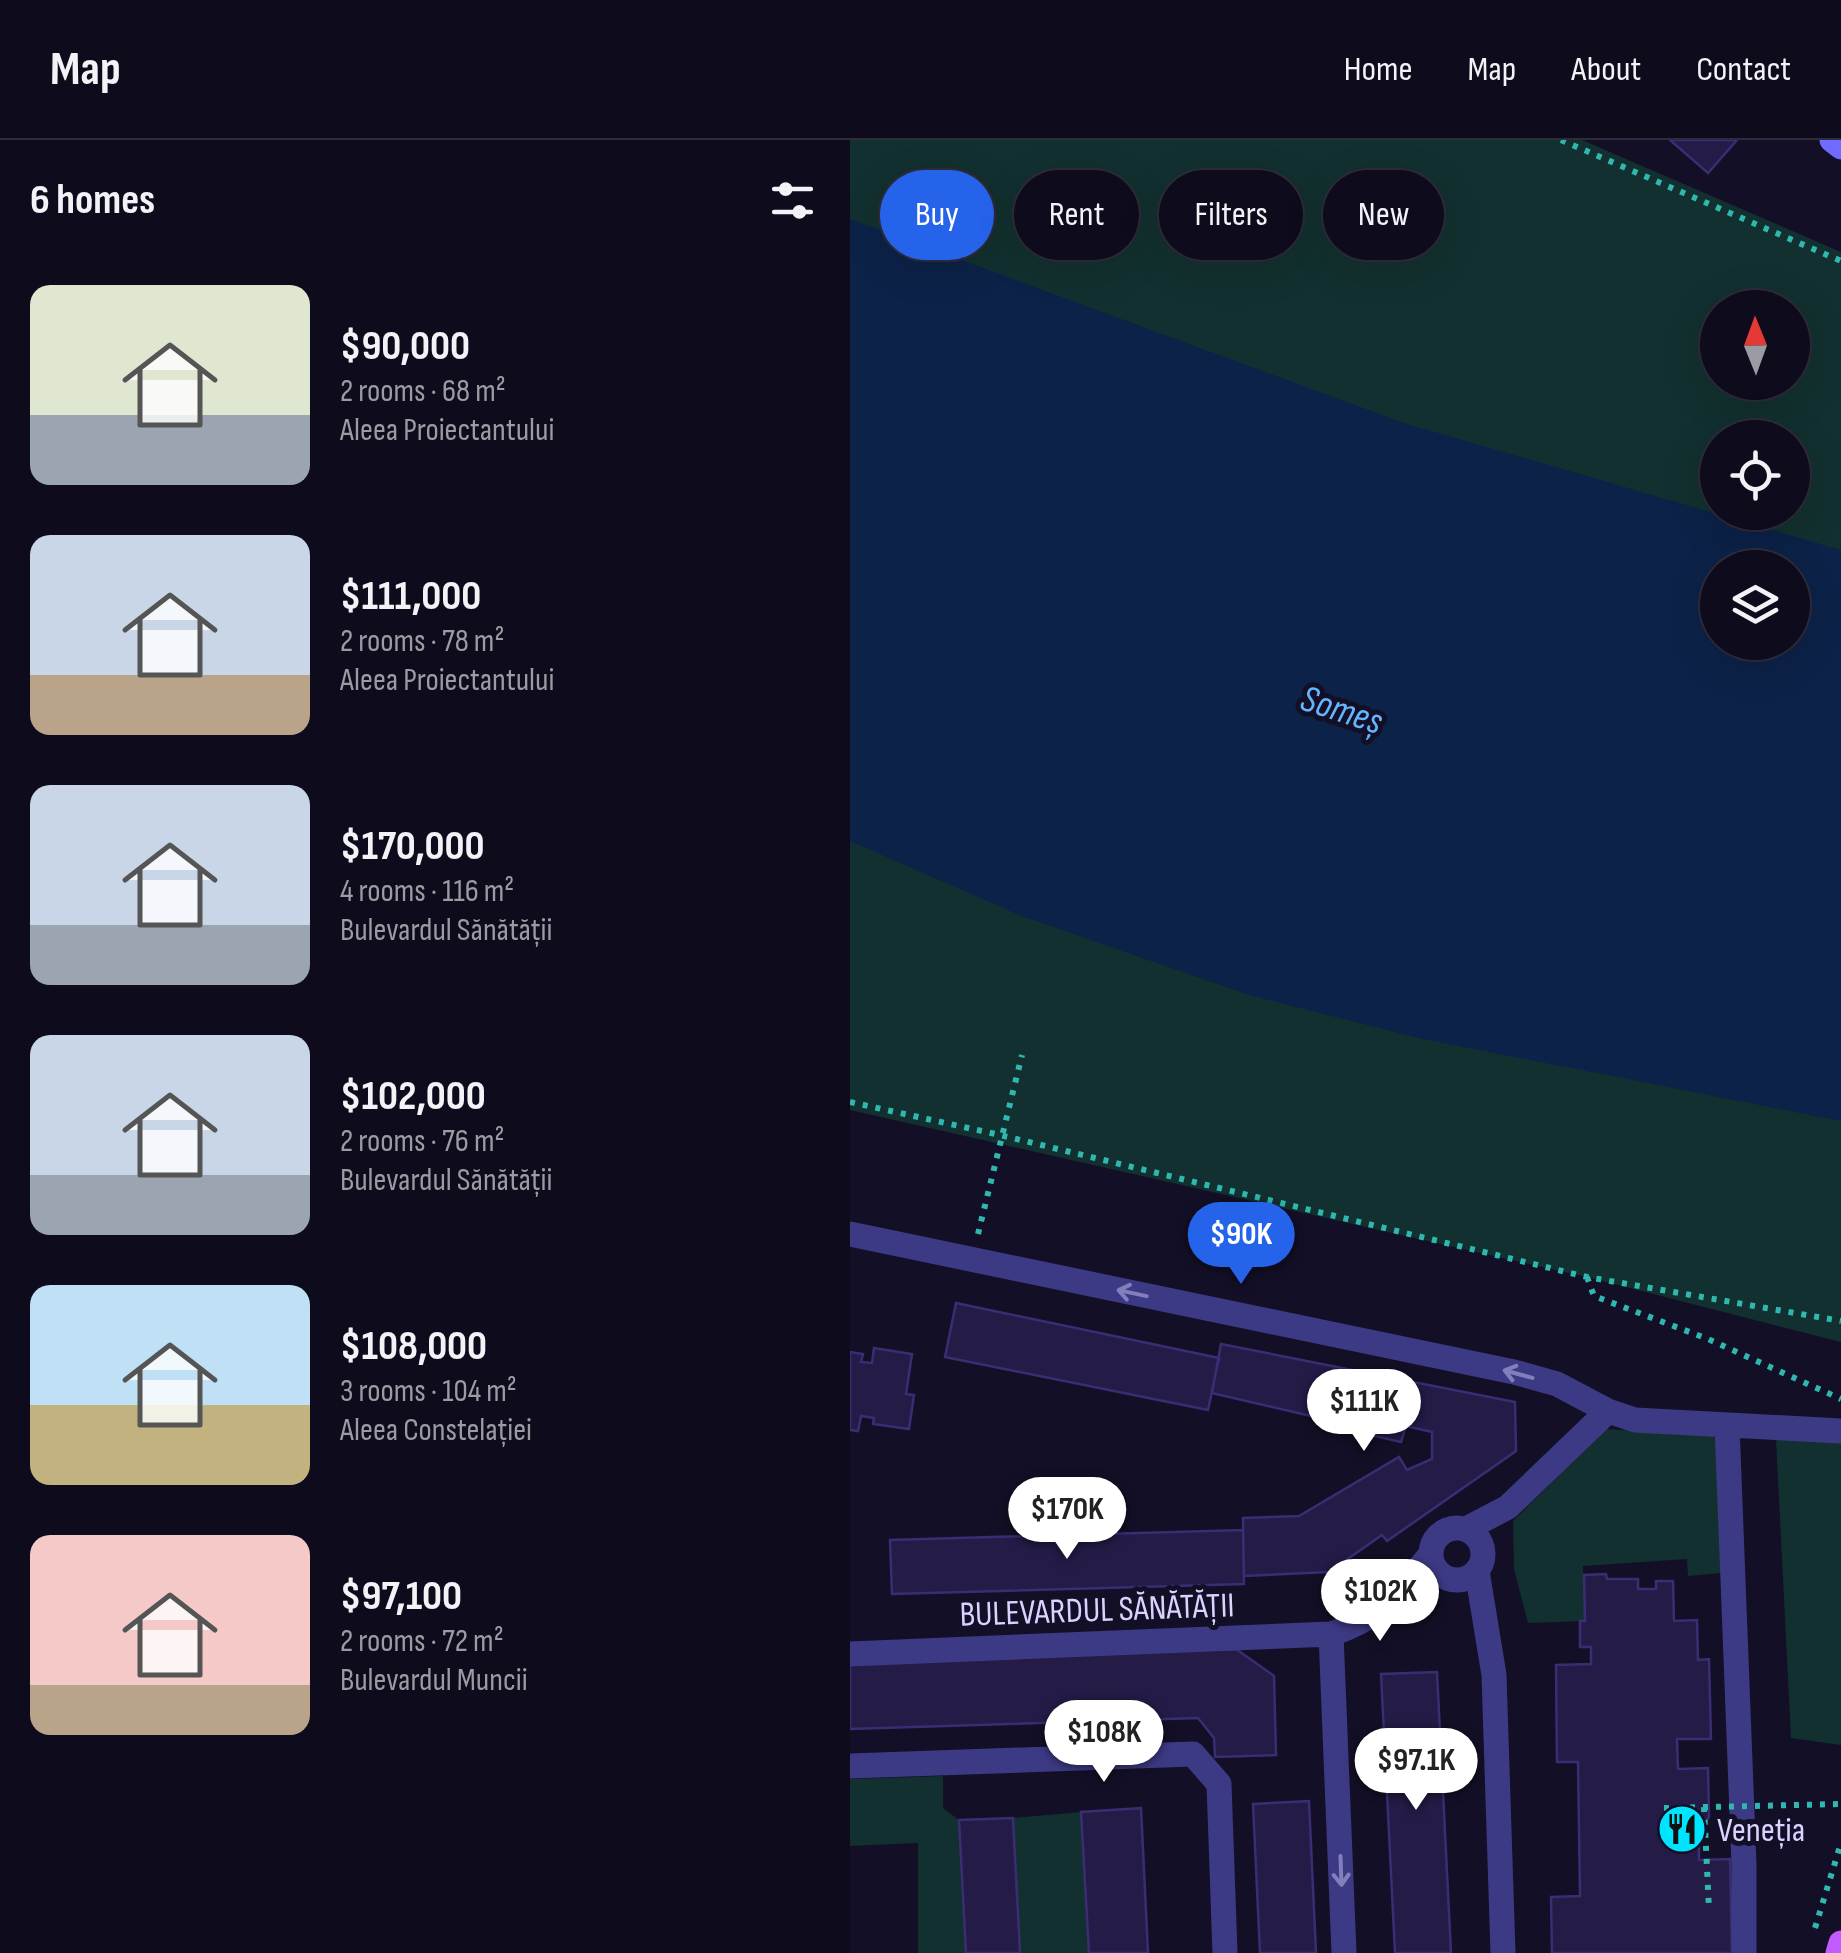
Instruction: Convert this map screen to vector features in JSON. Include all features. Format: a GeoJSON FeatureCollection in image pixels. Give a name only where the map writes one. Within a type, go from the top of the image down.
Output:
{"type":"FeatureCollection","features":[{"type":"Feature","properties":{"kind":"main road"},"geometry":{"type":"LineString","coordinates":[[1838,1953],[1841,1942]]}},
{"type":"Feature","properties":{"kind":"street"},"geometry":{"type":"LineString","coordinates":[[1832,140],[1841,148]]}},
{"type":"Feature","properties":{"kind":"street"},"geometry":{"type":"LineString","coordinates":[[850,1234],[1514,1372],[1557,1384],[1634,1420],[1841,1432]]}},
{"type":"Feature","properties":{"kind":"street"},"geometry":{"type":"LineString","coordinates":[[1466,1529],[1508,1507],[1608,1411]]}},
{"type":"Feature","properties":{"kind":"street"},"geometry":{"type":"LineString","coordinates":[[1727,1425],[1744,1953]]}},
{"type":"Feature","properties":{"kind":"street"},"geometry":{"type":"LineString","coordinates":[[1440,1569],[1461,1580],[1480,1560],[1508,1507]]}},
{"type":"Feature","properties":{"kind":"street"},"geometry":{"type":"LineString","coordinates":[[1484,1612],[1440,1569],[1439,1534],[1456,1527],[1474,1534],[1480,1560],[1494,1675],[1503,1953]]}},
{"type":"Feature","properties":{"kind":"street","name":"BULEVARDUL SĂNĂTĂȚII"},"geometry":{"type":"LineString","coordinates":[[850,1654],[1331,1634],[1378,1614],[1440,1569]]}},
{"type":"Feature","properties":{"kind":"street"},"geometry":{"type":"LineString","coordinates":[[1331,1634],[1344,1953]]}},
{"type":"Feature","properties":{"kind":"street"},"geometry":{"type":"LineString","coordinates":[[850,1766],[1194,1754],[1219,1784],[1225,1953]]}},
{"type":"Feature","properties":{"kind":"path"},"geometry":{"type":"LineString","coordinates":[[1561,140],[1841,262]]}},
{"type":"Feature","properties":{"kind":"path"},"geometry":{"type":"LineString","coordinates":[[972,1260],[1022,1055]]}},
{"type":"Feature","properties":{"kind":"path"},"geometry":{"type":"LineString","coordinates":[[850,1102],[1000,1134],[1587,1277],[1841,1321]]}},
{"type":"Feature","properties":{"kind":"path"},"geometry":{"type":"LineString","coordinates":[[1587,1277],[1594,1296],[1708,1340],[1841,1399]]}},
{"type":"Feature","properties":{"kind":"path"},"geometry":{"type":"LineString","coordinates":[[1664,1808],[1841,1804]]}},
{"type":"Feature","properties":{"kind":"path"},"geometry":{"type":"LineString","coordinates":[[1704,1807],[1708,1909]]}},
{"type":"Feature","properties":{"kind":"path"},"geometry":{"type":"LineString","coordinates":[[1813,1935],[1841,1843]]}},
{"type":"Feature","properties":{"kind":"green space"},"geometry":{"type":"Polygon","coordinates":[[[850,140],[1582,140],[1841,252],[1841,1342],[1587,1277],[850,1110],[850,140]]]}},
{"type":"Feature","properties":{"kind":"green space"},"geometry":{"type":"Polygon","coordinates":[[[1606,1429],[1727,1436],[1732,1572],[1688,1576],[1687,1559],[1583,1566],[1585,1621],[1528,1623],[1514,1569],[1513,1521],[1606,1429]]]}},
{"type":"Feature","properties":{"kind":"green space"},"geometry":{"type":"Polygon","coordinates":[[[1776,1439],[1841,1443],[1841,1745],[1791,1738],[1776,1439]]]}},
{"type":"Feature","properties":{"kind":"green space"},"geometry":{"type":"Polygon","coordinates":[[[943,1776],[943,1808],[959,1820],[966,1953],[918,1953],[918,1843],[850,1846],[850,1779],[943,1776]]]}},
{"type":"Feature","properties":{"kind":"green space"},"geometry":{"type":"Polygon","coordinates":[[[1081,1812],[1089,1953],[1020,1953],[1013,1818],[1081,1812]]]}},
{"type":"Feature","properties":{"kind":"water","name":"Someș"},"geometry":{"type":"Polygon","coordinates":[[[850,219],[880,230],[880,260],[961,260],[1404,423],[1700,509],[1700,530],[1772,530],[1841,550],[1841,1121],[1418,1038],[1249,995],[1019,915],[850,841],[850,219]]]}},
{"type":"Feature","properties":{"kind":"building"},"geometry":{"type":"Polygon","coordinates":[[[1670,140],[1737,140],[1708,173],[1670,140]]]}},
{"type":"Feature","properties":{"kind":"building"},"geometry":{"type":"Polygon","coordinates":[[[956,1303],[1219,1358],[1208,1410],[945,1357],[956,1303]]]}},
{"type":"Feature","properties":{"kind":"building"},"geometry":{"type":"Polygon","coordinates":[[[1221,1344],[1515,1402],[1516,1451],[1387,1541],[1382,1535],[1329,1572],[1244,1576],[1243,1518],[1299,1516],[1399,1457],[1407,1470],[1432,1459],[1432,1432],[1406,1426],[1401,1442],[1340,1428],[1341,1423],[1212,1393],[1221,1344]]]}},
{"type":"Feature","properties":{"kind":"building"},"geometry":{"type":"Polygon","coordinates":[[[874,1348],[912,1354],[906,1394],[914,1395],[909,1429],[873,1424],[874,1418],[861,1416],[858,1431],[850,1430],[850,1352],[863,1354],[861,1362],[872,1363],[874,1348]]]}},
{"type":"Feature","properties":{"kind":"building"},"geometry":{"type":"Polygon","coordinates":[[[1243,1530],[1244,1584],[892,1594],[890,1540],[1243,1530]]]}},
{"type":"Feature","properties":{"kind":"building"},"geometry":{"type":"Polygon","coordinates":[[[1606,1574],[1607,1579],[1638,1579],[1638,1589],[1656,1589],[1656,1581],[1673,1581],[1674,1621],[1697,1620],[1698,1660],[1709,1659],[1711,1739],[1677,1739],[1678,1769],[1708,1768],[1709,1817],[1699,1833],[1699,1860],[1730,1859],[1732,1953],[1552,1953],[1551,1897],[1580,1896],[1578,1762],[1557,1762],[1556,1665],[1591,1664],[1591,1647],[1580,1647],[1580,1621],[1585,1621],[1584,1575],[1606,1574]]]}},
{"type":"Feature","properties":{"kind":"building"},"geometry":{"type":"Polygon","coordinates":[[[1236,1649],[1274,1676],[1276,1755],[1215,1757],[1214,1738],[1198,1718],[850,1729],[850,1661],[1236,1649]]]}},
{"type":"Feature","properties":{"kind":"building"},"geometry":{"type":"Polygon","coordinates":[[[1437,1672],[1451,1953],[1395,1953],[1381,1674],[1437,1672]]]}},
{"type":"Feature","properties":{"kind":"building"},"geometry":{"type":"Polygon","coordinates":[[[1309,1801],[1316,1953],[1260,1953],[1253,1804],[1309,1801]]]}},
{"type":"Feature","properties":{"kind":"building"},"geometry":{"type":"Polygon","coordinates":[[[1141,1808],[1148,1953],[1089,1953],[1081,1812],[1141,1808]]]}},
{"type":"Feature","properties":{"kind":"building"},"geometry":{"type":"Polygon","coordinates":[[[1013,1818],[1020,1953],[966,1953],[959,1820],[1013,1818]]]}},
{"type":"Feature","properties":{"kind":"place","name":"Veneția"},"geometry":{"type":"Point","coordinates":[1682,1829]}}]}
